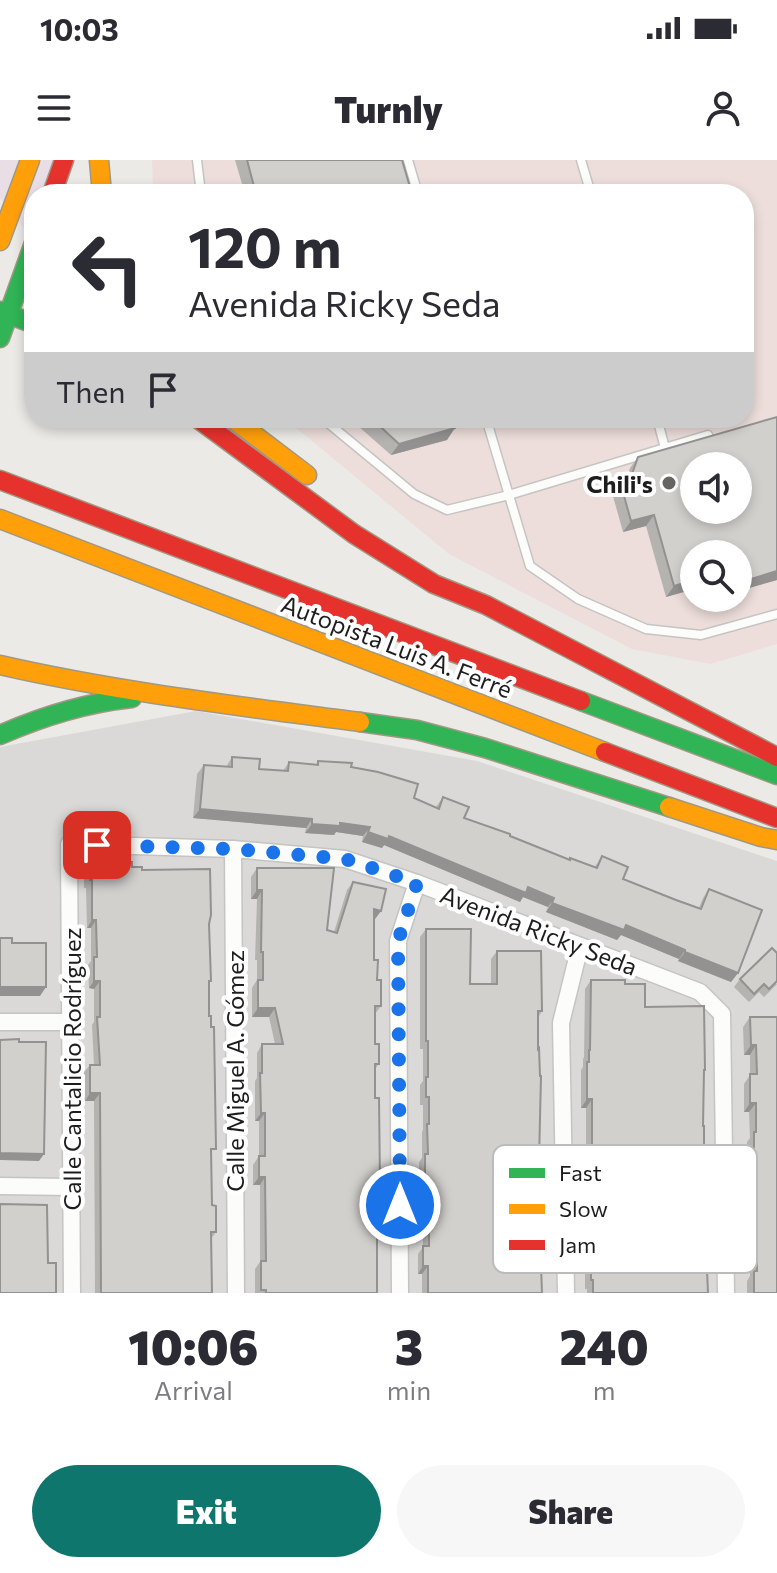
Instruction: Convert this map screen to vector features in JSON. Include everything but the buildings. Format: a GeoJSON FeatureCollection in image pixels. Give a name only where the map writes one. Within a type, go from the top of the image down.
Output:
{"type":"FeatureCollection","features":[{"type":"Feature","properties":{"kind":"main road"},"geometry":{"type":"LineString","coordinates":[[0,241],[30,160]]}},
{"type":"Feature","properties":{"kind":"main road"},"geometry":{"type":"LineString","coordinates":[[56,184],[64,160]]}},
{"type":"Feature","properties":{"kind":"main road"},"geometry":{"type":"LineString","coordinates":[[99,160],[101,184]]}},
{"type":"Feature","properties":{"kind":"main road"},"geometry":{"type":"LineString","coordinates":[[0,338],[4,313],[24,266]]}},
{"type":"Feature","properties":{"kind":"main road"},"geometry":{"type":"LineString","coordinates":[[4,313],[24,320]]}},
{"type":"Feature","properties":{"kind":"main road"},"geometry":{"type":"LineString","coordinates":[[210,428],[388,556],[434,584],[486,605],[777,757]]}},
{"type":"Feature","properties":{"kind":"main road"},"geometry":{"type":"LineString","coordinates":[[245,428],[317,483]]}},
{"type":"Feature","properties":{"kind":"main road","name":"Autopista Luis A. Ferré"},"geometry":{"type":"LineString","coordinates":[[0,480],[777,775]]}},
{"type":"Feature","properties":{"kind":"main road","name":"Autopista Luis A. Ferré"},"geometry":{"type":"LineString","coordinates":[[0,519],[777,818]]}},
{"type":"Feature","properties":{"kind":"main road"},"geometry":{"type":"LineString","coordinates":[[377,527],[486,605]]}},
{"type":"Feature","properties":{"kind":"main road"},"geometry":{"type":"LineString","coordinates":[[0,665],[160,695],[417,730],[485,748],[777,840]]}},
{"type":"Feature","properties":{"kind":"main road"},"geometry":{"type":"LineString","coordinates":[[0,735],[71,707],[160,695]]}},
{"type":"Feature","properties":{"kind":"street","name":"Avenida Ricky Seda"},"geometry":{"type":"LineString","coordinates":[[69,844],[233,849],[345,859],[417,883],[700,992],[722,1014],[724,1145]]}},
{"type":"Feature","properties":{"kind":"street","name":"Calle Cantalicio Rodríguez"},"geometry":{"type":"LineString","coordinates":[[69,844],[72,1293]]}},
{"type":"Feature","properties":{"kind":"street","name":"Calle Miguel A. Gómez"},"geometry":{"type":"LineString","coordinates":[[233,849],[236,1293]]}},
{"type":"Feature","properties":{"kind":"street"},"geometry":{"type":"LineString","coordinates":[[400,1293],[398,941],[417,883]]}},
{"type":"Feature","properties":{"kind":"street"},"geometry":{"type":"LineString","coordinates":[[563,1145],[561,1023],[580,946]]}},
{"type":"Feature","properties":{"kind":"street"},"geometry":{"type":"LineString","coordinates":[[0,1022],[71,1022]]}},
{"type":"Feature","properties":{"kind":"street"},"geometry":{"type":"LineString","coordinates":[[0,1186],[71,1187]]}},
{"type":"Feature","properties":{"kind":"street"},"geometry":{"type":"LineString","coordinates":[[566,1273],[566,1293]]}},
{"type":"Feature","properties":{"kind":"street","name":"Avenida Ricky Seda"},"geometry":{"type":"LineString","coordinates":[[726,1273],[726,1293]]}},
{"type":"Feature","properties":{"kind":"lane"},"geometry":{"type":"LineString","coordinates":[[197,160],[200,184]]}},
{"type":"Feature","properties":{"kind":"lane"},"geometry":{"type":"LineString","coordinates":[[408,160],[415,184]]}},
{"type":"Feature","properties":{"kind":"lane"},"geometry":{"type":"LineString","coordinates":[[581,160],[588,184]]}},
{"type":"Feature","properties":{"kind":"lane"},"geometry":{"type":"LineString","coordinates":[[334,428],[414,494],[447,510],[509,495],[708,435]]}},
{"type":"Feature","properties":{"kind":"lane"},"geometry":{"type":"LineString","coordinates":[[489,428],[530,566],[578,599],[646,629],[701,635],[777,614]]}},
{"type":"Feature","properties":{"kind":"lane"},"geometry":{"type":"LineString","coordinates":[[660,428],[665,448]]}},
{"type":"Feature","properties":{"kind":"shaded area"},"geometry":{"type":"Polygon","coordinates":[[[0,160],[69,160],[61,184],[24,184],[24,228],[0,198],[0,160]]]}},
{"type":"Feature","properties":{"kind":"shaded area"},"geometry":{"type":"Polygon","coordinates":[[[152,160],[777,160],[777,644],[710,664],[632,649],[449,554],[296,428],[754,428],[754,184],[153,184],[152,160]]]}},
{"type":"Feature","properties":{"kind":"shaded area"},"geometry":{"type":"Polygon","coordinates":[[[196,711],[477,761],[777,861],[777,1293],[0,1293],[0,747],[196,711]]]}},
{"type":"Feature","properties":{"kind":"traffic: fast"},"geometry":{"type":"LineString","coordinates":[[0,338],[24,271]]}},
{"type":"Feature","properties":{"kind":"traffic: fast"},"geometry":{"type":"LineString","coordinates":[[0,311],[24,320]]}},
{"type":"Feature","properties":{"kind":"traffic: fast"},"geometry":{"type":"LineString","coordinates":[[0,735],[64,711],[132,698]]}},
{"type":"Feature","properties":{"kind":"traffic: fast"},"geometry":{"type":"LineString","coordinates":[[581,701],[777,775]]}},
{"type":"Feature","properties":{"kind":"traffic: fast"},"geometry":{"type":"LineString","coordinates":[[360,722],[417,730],[485,748],[669,807]]}},
{"type":"Feature","properties":{"kind":"traffic: slow"},"geometry":{"type":"LineString","coordinates":[[0,241],[30,160]]}},
{"type":"Feature","properties":{"kind":"traffic: slow"},"geometry":{"type":"LineString","coordinates":[[99,160],[101,184]]}},
{"type":"Feature","properties":{"kind":"traffic: slow"},"geometry":{"type":"LineString","coordinates":[[245,428],[307,475]]}},
{"type":"Feature","properties":{"kind":"traffic: slow"},"geometry":{"type":"LineString","coordinates":[[0,519],[605,752]]}},
{"type":"Feature","properties":{"kind":"traffic: slow"},"geometry":{"type":"LineString","coordinates":[[0,665],[134,691],[360,722]]}},
{"type":"Feature","properties":{"kind":"traffic: slow"},"geometry":{"type":"LineString","coordinates":[[669,807],[777,840]]}},
{"type":"Feature","properties":{"kind":"traffic: jam"},"geometry":{"type":"LineString","coordinates":[[56,184],[64,160]]}},
{"type":"Feature","properties":{"kind":"traffic: jam"},"geometry":{"type":"LineString","coordinates":[[211,428],[354,534],[434,584],[486,605],[777,757]]}},
{"type":"Feature","properties":{"kind":"traffic: jam"},"geometry":{"type":"LineString","coordinates":[[0,480],[581,701]]}},
{"type":"Feature","properties":{"kind":"traffic: jam"},"geometry":{"type":"LineString","coordinates":[[605,752],[777,818]]}},
{"type":"Feature","properties":{"kind":"place","name":"Chili's"},"geometry":{"type":"Point","coordinates":[669,483]}},
{"type":"Feature","properties":{"kind":"route"},"geometry":{"type":"LineString","coordinates":[[97,845],[233,849],[345,859],[417,883],[398,941],[400,1205]]}}]}
